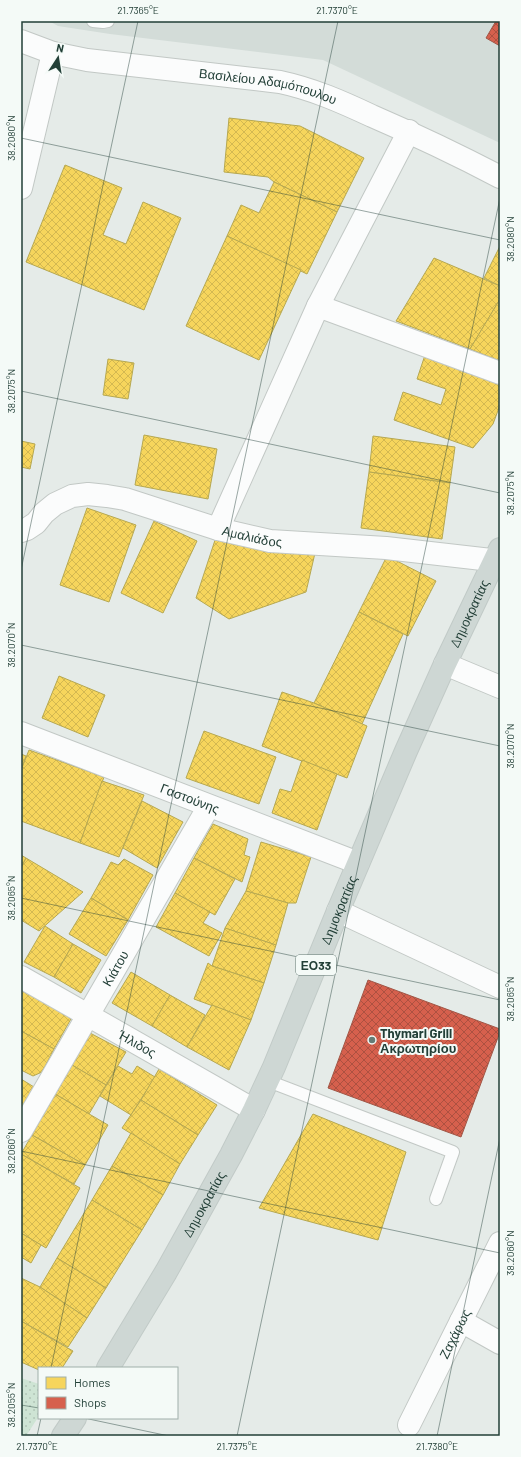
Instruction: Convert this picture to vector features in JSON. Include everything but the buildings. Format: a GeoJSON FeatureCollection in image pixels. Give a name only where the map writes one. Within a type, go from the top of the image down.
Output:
{"type":"FeatureCollection","features":[{"type":"Feature","properties":{"kind":"main road","name":"Δημοκρατίας"},"geometry":{"type":"LineString","coordinates":[[109,1367],[166,1272],[231,1155],[254,1110],[268,1080],[358,863],[445,664],[498,557]]}},
{"type":"Feature","properties":{"kind":"main road"},"geometry":{"type":"LineString","coordinates":[[63,1436],[74,1419]]}},
{"type":"Feature","properties":{"kind":"street","name":"Βασιλείου Αδαμόπουλου"},"geometry":{"type":"LineString","coordinates":[[21,41],[53,53],[87,60],[280,82],[298,86],[330,97],[408,132],[500,177]]}},
{"type":"Feature","properties":{"kind":"street"},"geometry":{"type":"LineString","coordinates":[[21,188],[53,53]]}},
{"type":"Feature","properties":{"kind":"street"},"geometry":{"type":"LineString","coordinates":[[218,529],[318,306],[408,132]]}},
{"type":"Feature","properties":{"kind":"street"},"geometry":{"type":"LineString","coordinates":[[318,306],[500,373]]}},
{"type":"Feature","properties":{"kind":"street","name":"Αμαλιάδος"},"geometry":{"type":"LineString","coordinates":[[21,531],[27,529],[36,522],[55,504],[72,496],[88,494],[125,499],[218,529],[270,541],[498,557]]}},
{"type":"Feature","properties":{"kind":"street"},"geometry":{"type":"LineString","coordinates":[[445,664],[500,687]]}},
{"type":"Feature","properties":{"kind":"street","name":"Γαστούνης"},"geometry":{"type":"LineString","coordinates":[[21,733],[358,863]]}},
{"type":"Feature","properties":{"kind":"street","name":"Κιάτου"},"geometry":{"type":"LineString","coordinates":[[21,1131],[209,806]]}},
{"type":"Feature","properties":{"kind":"street"},"geometry":{"type":"LineString","coordinates":[[338,910],[500,987]]}},
{"type":"Feature","properties":{"kind":"street","name":"Ήλιδος"},"geometry":{"type":"LineString","coordinates":[[21,977],[254,1110]]}},
{"type":"Feature","properties":{"kind":"street","name":"Ζαχάρως"},"geometry":{"type":"LineString","coordinates":[[409,1425],[500,1243]]}},
{"type":"Feature","properties":{"kind":"street"},"geometry":{"type":"LineString","coordinates":[[462,1321],[500,1343]]}},
{"type":"Feature","properties":{"kind":"lane"},"geometry":{"type":"LineString","coordinates":[[93,21],[108,21]]}},
{"type":"Feature","properties":{"kind":"lane"},"geometry":{"type":"LineString","coordinates":[[268,1080],[454,1152],[436,1199]]}},
{"type":"Feature","properties":{"kind":"shaded area"},"geometry":{"type":"Polygon","coordinates":[[[49,21],[500,21],[500,143],[323,60],[110,34],[58,26],[49,21]]]}},
{"type":"Feature","properties":{"kind":"green space"},"geometry":{"type":"Polygon","coordinates":[[[21,1378],[38,1384],[38,1418],[26,1436],[21,1436],[21,1378]]]}},
{"type":"Feature","properties":{"kind":"place","name":"Thymari Grill Ακρωτηρίου"},"geometry":{"type":"Point","coordinates":[372,1040]}}]}
